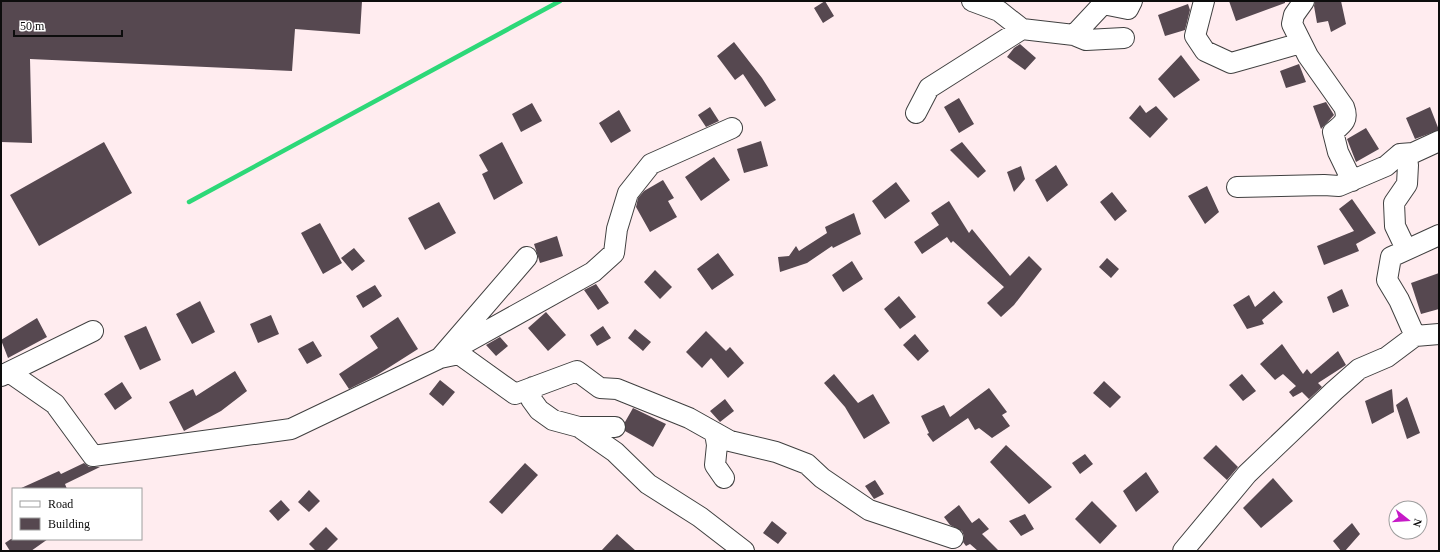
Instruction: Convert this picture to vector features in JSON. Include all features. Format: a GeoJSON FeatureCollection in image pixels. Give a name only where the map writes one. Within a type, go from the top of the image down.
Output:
{"type":"FeatureCollection","features":[{"type":"Feature","properties":{"kind":"street"},"geometry":{"type":"LineString","coordinates":[[972,1],[999,11],[1022,30],[1074,35],[1086,40],[1124,38]]}},
{"type":"Feature","properties":{"kind":"street"},"geometry":{"type":"LineString","coordinates":[[1074,35],[1103,4],[1128,9],[1132,1]]}},
{"type":"Feature","properties":{"kind":"street"},"geometry":{"type":"LineString","coordinates":[[1204,1],[1195,36],[1205,51],[1232,63],[1301,43]]}},
{"type":"Feature","properties":{"kind":"street"},"geometry":{"type":"LineString","coordinates":[[1304,1],[1294,15],[1292,24],[1308,56],[1344,107],[1347,115],[1345,122],[1332,132],[1338,152],[1352,181]]}},
{"type":"Feature","properties":{"kind":"street"},"geometry":{"type":"LineString","coordinates":[[916,113],[929,88],[1022,30]]}},
{"type":"Feature","properties":{"kind":"street"},"geometry":{"type":"LineString","coordinates":[[5,374],[54,404],[93,456],[291,430],[440,358],[594,272],[614,253],[618,229],[628,193],[652,164],[732,128]]}},
{"type":"Feature","properties":{"kind":"street"},"geometry":{"type":"LineString","coordinates":[[1237,187],[1339,186],[1386,166],[1400,154],[1413,153],[1439,140]]}},
{"type":"Feature","properties":{"kind":"street"},"geometry":{"type":"LineString","coordinates":[[1400,154],[1408,165],[1407,184],[1394,203],[1395,226],[1406,249]]}},
{"type":"Feature","properties":{"kind":"street"},"geometry":{"type":"LineString","coordinates":[[1415,336],[1399,300],[1387,280],[1391,257],[1406,249],[1439,236]]}},
{"type":"Feature","properties":{"kind":"street"},"geometry":{"type":"LineString","coordinates":[[440,358],[527,257]]}},
{"type":"Feature","properties":{"kind":"street"},"geometry":{"type":"LineString","coordinates":[[5,374],[93,331]]}},
{"type":"Feature","properties":{"kind":"street"},"geometry":{"type":"LineString","coordinates":[[1183,551],[1247,474],[1359,369],[1387,357],[1415,336],[1439,334]]}},
{"type":"Feature","properties":{"kind":"street"},"geometry":{"type":"LineString","coordinates":[[440,358],[459,354],[515,394],[577,371],[600,388],[617,389],[688,418],[730,441],[776,452],[808,464],[838,490],[869,510],[953,538]]}},
{"type":"Feature","properties":{"kind":"street"},"geometry":{"type":"LineString","coordinates":[[533,387],[531,399],[539,410],[553,420],[578,427],[615,427]]}},
{"type":"Feature","properties":{"kind":"street"},"geometry":{"type":"LineString","coordinates":[[578,427],[615,452],[648,484],[700,517],[744,551]]}},
{"type":"Feature","properties":{"kind":"street"},"geometry":{"type":"LineString","coordinates":[[716,434],[716,465],[724,478]]}},
{"type":"Feature","properties":{"kind":"building"},"geometry":{"type":"Polygon","coordinates":[[[1,1],[362,1],[360,34],[295,29],[292,71],[30,59],[32,143],[1,142],[1,1]]]}},
{"type":"Feature","properties":{"kind":"building"},"geometry":{"type":"Polygon","coordinates":[[[825,1],[834,16],[823,23],[814,8],[825,1]]]}},
{"type":"Feature","properties":{"kind":"building"},"geometry":{"type":"Polygon","coordinates":[[[1229,1],[1285,1],[1285,3],[1236,21],[1229,1]]]}},
{"type":"Feature","properties":{"kind":"building"},"geometry":{"type":"Polygon","coordinates":[[[1315,1],[1341,1],[1346,24],[1331,32],[1328,21],[1317,23],[1314,6],[1315,1]]]}},
{"type":"Feature","properties":{"kind":"building"},"geometry":{"type":"Polygon","coordinates":[[[1188,4],[1190,10],[1185,30],[1165,36],[1158,15],[1188,4]]]}},
{"type":"Feature","properties":{"kind":"building"},"geometry":{"type":"Polygon","coordinates":[[[734,42],[762,78],[776,100],[765,107],[743,74],[735,80],[717,56],[734,42]]]}},
{"type":"Feature","properties":{"kind":"building"},"geometry":{"type":"Polygon","coordinates":[[[1020,44],[1036,58],[1025,70],[1007,57],[1014,48],[1020,44]]]}},
{"type":"Feature","properties":{"kind":"building"},"geometry":{"type":"Polygon","coordinates":[[[1181,55],[1200,80],[1174,98],[1158,79],[1181,55]]]}},
{"type":"Feature","properties":{"kind":"building"},"geometry":{"type":"Polygon","coordinates":[[[1299,64],[1306,82],[1286,88],[1280,71],[1299,64]]]}},
{"type":"Feature","properties":{"kind":"building"},"geometry":{"type":"Polygon","coordinates":[[[959,98],[974,124],[959,133],[944,107],[959,98]]]}},
{"type":"Feature","properties":{"kind":"building"},"geometry":{"type":"Polygon","coordinates":[[[1326,102],[1334,115],[1321,129],[1313,106],[1326,102]]]}},
{"type":"Feature","properties":{"kind":"building"},"geometry":{"type":"Polygon","coordinates":[[[532,103],[542,121],[521,132],[512,114],[532,103]]]}},
{"type":"Feature","properties":{"kind":"building"},"geometry":{"type":"Polygon","coordinates":[[[1140,105],[1146,113],[1156,106],[1168,119],[1150,138],[1129,118],[1140,105]]]}},
{"type":"Feature","properties":{"kind":"building"},"geometry":{"type":"Polygon","coordinates":[[[710,107],[719,121],[706,127],[698,115],[710,107]]]}},
{"type":"Feature","properties":{"kind":"building"},"geometry":{"type":"Polygon","coordinates":[[[1430,107],[1439,130],[1415,139],[1406,118],[1430,107]]]}},
{"type":"Feature","properties":{"kind":"building"},"geometry":{"type":"Polygon","coordinates":[[[619,110],[631,131],[611,143],[599,123],[619,110]]]}},
{"type":"Feature","properties":{"kind":"building"},"geometry":{"type":"Polygon","coordinates":[[[1366,128],[1379,149],[1356,162],[1347,139],[1366,128]]]}},
{"type":"Feature","properties":{"kind":"building"},"geometry":{"type":"Polygon","coordinates":[[[761,141],[768,166],[744,173],[737,149],[761,141]]]}},
{"type":"Feature","properties":{"kind":"building"},"geometry":{"type":"Polygon","coordinates":[[[104,142],[132,193],[39,246],[10,195],[104,142]]]}},
{"type":"Feature","properties":{"kind":"building"},"geometry":{"type":"Polygon","coordinates":[[[502,142],[523,183],[494,200],[482,174],[488,171],[479,155],[502,142]]]}},
{"type":"Feature","properties":{"kind":"building"},"geometry":{"type":"Polygon","coordinates":[[[962,142],[986,171],[978,178],[950,150],[962,142]]]}},
{"type":"Feature","properties":{"kind":"building"},"geometry":{"type":"Polygon","coordinates":[[[714,157],[730,180],[701,201],[685,177],[714,157]]]}},
{"type":"Feature","properties":{"kind":"building"},"geometry":{"type":"Polygon","coordinates":[[[1056,165],[1068,185],[1047,202],[1035,180],[1056,165]]]}},
{"type":"Feature","properties":{"kind":"building"},"geometry":{"type":"Polygon","coordinates":[[[1021,166],[1025,179],[1014,192],[1007,172],[1021,166]]]}},
{"type":"Feature","properties":{"kind":"building"},"geometry":{"type":"Polygon","coordinates":[[[663,180],[674,198],[668,201],[677,217],[650,232],[636,207],[638,198],[644,191],[663,180]]]}},
{"type":"Feature","properties":{"kind":"building"},"geometry":{"type":"Polygon","coordinates":[[[896,182],[910,201],[885,219],[872,201],[896,182]]]}},
{"type":"Feature","properties":{"kind":"building"},"geometry":{"type":"Polygon","coordinates":[[[1207,186],[1219,212],[1205,224],[1188,196],[1207,186]]]}},
{"type":"Feature","properties":{"kind":"building"},"geometry":{"type":"Polygon","coordinates":[[[1112,192],[1127,211],[1115,221],[1100,202],[1112,192]]]}},
{"type":"Feature","properties":{"kind":"building"},"geometry":{"type":"Polygon","coordinates":[[[1352,199],[1376,233],[1356,244],[1359,251],[1324,265],[1317,246],[1354,231],[1339,209],[1352,199]]]}},
{"type":"Feature","properties":{"kind":"building"},"geometry":{"type":"Polygon","coordinates":[[[949,201],[969,233],[972,229],[1010,276],[1029,256],[1042,269],[1014,305],[1001,317],[987,303],[1004,287],[953,241],[951,243],[947,237],[922,254],[914,242],[939,225],[931,213],[949,201]]]}},
{"type":"Feature","properties":{"kind":"building"},"geometry":{"type":"Polygon","coordinates":[[[439,202],[456,233],[425,250],[408,218],[439,202]]]}},
{"type":"Feature","properties":{"kind":"building"},"geometry":{"type":"Polygon","coordinates":[[[854,213],[861,234],[833,248],[832,246],[807,263],[780,272],[778,257],[789,256],[796,246],[799,251],[827,233],[825,227],[854,213]]]}},
{"type":"Feature","properties":{"kind":"building"},"geometry":{"type":"Polygon","coordinates":[[[320,223],[342,263],[323,274],[301,233],[320,223]]]}},
{"type":"Feature","properties":{"kind":"building"},"geometry":{"type":"Polygon","coordinates":[[[557,236],[563,256],[540,263],[534,244],[557,236]]]}},
{"type":"Feature","properties":{"kind":"building"},"geometry":{"type":"Polygon","coordinates":[[[354,248],[365,261],[352,271],[341,258],[354,248]]]}},
{"type":"Feature","properties":{"kind":"building"},"geometry":{"type":"Polygon","coordinates":[[[718,253],[734,275],[712,290],[697,269],[718,253]]]}},
{"type":"Feature","properties":{"kind":"building"},"geometry":{"type":"Polygon","coordinates":[[[1107,258],[1119,269],[1111,278],[1099,267],[1107,258]]]}},
{"type":"Feature","properties":{"kind":"building"},"geometry":{"type":"Polygon","coordinates":[[[852,261],[863,279],[843,292],[832,275],[852,261]]]}},
{"type":"Feature","properties":{"kind":"building"},"geometry":{"type":"Polygon","coordinates":[[[655,270],[672,287],[660,299],[644,282],[655,270]]]}},
{"type":"Feature","properties":{"kind":"building"},"geometry":{"type":"Polygon","coordinates":[[[1439,273],[1439,309],[1421,314],[1411,283],[1439,273]]]}},
{"type":"Feature","properties":{"kind":"building"},"geometry":{"type":"Polygon","coordinates":[[[596,284],[609,303],[598,310],[584,290],[596,284]]]}},
{"type":"Feature","properties":{"kind":"building"},"geometry":{"type":"Polygon","coordinates":[[[375,285],[382,296],[363,308],[356,296],[375,285]]]}},
{"type":"Feature","properties":{"kind":"building"},"geometry":{"type":"Polygon","coordinates":[[[1342,289],[1349,306],[1333,313],[1327,297],[1342,289]]]}},
{"type":"Feature","properties":{"kind":"building"},"geometry":{"type":"Polygon","coordinates":[[[1274,291],[1283,302],[1262,320],[1264,324],[1247,329],[1233,305],[1249,295],[1255,307],[1274,291]]]}},
{"type":"Feature","properties":{"kind":"building"},"geometry":{"type":"Polygon","coordinates":[[[899,296],[916,317],[900,329],[884,309],[899,296]]]}},
{"type":"Feature","properties":{"kind":"building"},"geometry":{"type":"Polygon","coordinates":[[[200,301],[215,332],[192,344],[176,314],[200,301]]]}},
{"type":"Feature","properties":{"kind":"building"},"geometry":{"type":"Polygon","coordinates":[[[546,312],[566,335],[548,351],[528,328],[546,312]]]}},
{"type":"Feature","properties":{"kind":"building"},"geometry":{"type":"Polygon","coordinates":[[[271,315],[279,334],[258,343],[250,324],[271,315]]]}},
{"type":"Feature","properties":{"kind":"building"},"geometry":{"type":"Polygon","coordinates":[[[398,317],[418,349],[377,375],[349,389],[339,374],[378,348],[370,336],[398,317]]]}},
{"type":"Feature","properties":{"kind":"building"},"geometry":{"type":"Polygon","coordinates":[[[37,318],[47,337],[8,358],[1,340],[37,318]]]}},
{"type":"Feature","properties":{"kind":"building"},"geometry":{"type":"Polygon","coordinates":[[[146,326],[161,360],[140,370],[124,336],[146,326]]]}},
{"type":"Feature","properties":{"kind":"building"},"geometry":{"type":"Polygon","coordinates":[[[603,326],[611,338],[597,346],[590,335],[603,326]]]}},
{"type":"Feature","properties":{"kind":"building"},"geometry":{"type":"Polygon","coordinates":[[[635,329],[651,342],[643,351],[628,338],[635,329]]]}},
{"type":"Feature","properties":{"kind":"building"},"geometry":{"type":"Polygon","coordinates":[[[706,331],[726,351],[730,347],[744,363],[728,378],[711,358],[702,368],[686,352],[706,331]]]}},
{"type":"Feature","properties":{"kind":"building"},"geometry":{"type":"Polygon","coordinates":[[[915,334],[929,351],[918,361],[903,345],[915,334]]]}},
{"type":"Feature","properties":{"kind":"building"},"geometry":{"type":"Polygon","coordinates":[[[500,337],[508,346],[496,356],[486,345],[500,337]]]}},
{"type":"Feature","properties":{"kind":"building"},"geometry":{"type":"Polygon","coordinates":[[[313,341],[322,356],[307,364],[298,349],[313,341]]]}},
{"type":"Feature","properties":{"kind":"building"},"geometry":{"type":"Polygon","coordinates":[[[1282,344],[1303,374],[1307,369],[1311,374],[1338,351],[1346,365],[1318,383],[1322,387],[1309,399],[1302,392],[1293,397],[1289,392],[1296,386],[1283,374],[1275,380],[1260,364],[1282,344]]]}},
{"type":"Feature","properties":{"kind":"building"},"geometry":{"type":"Polygon","coordinates":[[[235,371],[247,391],[221,411],[184,431],[169,402],[193,389],[196,396],[235,371]]]}},
{"type":"Feature","properties":{"kind":"building"},"geometry":{"type":"Polygon","coordinates":[[[834,374],[858,403],[873,394],[890,423],[864,439],[845,407],[824,383],[834,374]]]}},
{"type":"Feature","properties":{"kind":"building"},"geometry":{"type":"Polygon","coordinates":[[[1242,374],[1256,391],[1243,401],[1229,385],[1242,374]]]}},
{"type":"Feature","properties":{"kind":"building"},"geometry":{"type":"Polygon","coordinates":[[[440,380],[455,392],[443,406],[429,394],[440,380]]]}},
{"type":"Feature","properties":{"kind":"building"},"geometry":{"type":"Polygon","coordinates":[[[1104,381],[1121,397],[1110,408],[1093,393],[1104,381]]]}},
{"type":"Feature","properties":{"kind":"building"},"geometry":{"type":"Polygon","coordinates":[[[122,382],[132,398],[115,410],[104,394],[122,382]]]}},
{"type":"Feature","properties":{"kind":"building"},"geometry":{"type":"Polygon","coordinates":[[[989,388],[1007,412],[1002,415],[1010,426],[992,438],[979,428],[975,430],[968,418],[933,442],[927,434],[929,433],[921,416],[944,405],[950,417],[989,388]]]}},
{"type":"Feature","properties":{"kind":"building"},"geometry":{"type":"Polygon","coordinates":[[[1392,389],[1394,412],[1372,424],[1365,401],[1392,389]]]}},
{"type":"Feature","properties":{"kind":"building"},"geometry":{"type":"Polygon","coordinates":[[[1407,397],[1420,433],[1407,439],[1396,405],[1407,397]]]}},
{"type":"Feature","properties":{"kind":"building"},"geometry":{"type":"Polygon","coordinates":[[[725,399],[734,411],[720,422],[710,411],[725,399]]]}},
{"type":"Feature","properties":{"kind":"building"},"geometry":{"type":"Polygon","coordinates":[[[633,408],[666,424],[653,447],[625,431],[625,422],[633,408]]]}},
{"type":"Feature","properties":{"kind":"building"},"geometry":{"type":"Polygon","coordinates":[[[1006,445],[1052,487],[1029,504],[990,462],[1006,445]]]}},
{"type":"Feature","properties":{"kind":"building"},"geometry":{"type":"Polygon","coordinates":[[[1216,445],[1238,467],[1227,480],[1203,458],[1216,445]]]}},
{"type":"Feature","properties":{"kind":"building"},"geometry":{"type":"Polygon","coordinates":[[[1085,454],[1093,464],[1080,474],[1072,463],[1085,454]]]}},
{"type":"Feature","properties":{"kind":"building"},"geometry":{"type":"Polygon","coordinates":[[[84,463],[89,467],[100,467],[65,484],[67,488],[21,488],[59,471],[61,474],[84,463]]]}},
{"type":"Feature","properties":{"kind":"building"},"geometry":{"type":"Polygon","coordinates":[[[525,463],[538,475],[502,514],[489,502],[525,463]]]}},
{"type":"Feature","properties":{"kind":"building"},"geometry":{"type":"Polygon","coordinates":[[[1146,472],[1159,492],[1136,512],[1123,491],[1146,472]]]}},
{"type":"Feature","properties":{"kind":"building"},"geometry":{"type":"Polygon","coordinates":[[[1273,478],[1293,501],[1261,528],[1243,508],[1273,478]]]}},
{"type":"Feature","properties":{"kind":"building"},"geometry":{"type":"Polygon","coordinates":[[[875,480],[884,494],[874,499],[865,486],[875,480]]]}},
{"type":"Feature","properties":{"kind":"building"},"geometry":{"type":"Polygon","coordinates":[[[309,490],[320,501],[309,512],[298,502],[309,490]]]}},
{"type":"Feature","properties":{"kind":"building"},"geometry":{"type":"Polygon","coordinates":[[[281,500],[290,510],[278,521],[269,511],[281,500]]]}},
{"type":"Feature","properties":{"kind":"building"},"geometry":{"type":"Polygon","coordinates":[[[1092,501],[1117,526],[1100,544],[1075,519],[1092,501]]]}},
{"type":"Feature","properties":{"kind":"building"},"geometry":{"type":"Polygon","coordinates":[[[959,505],[972,523],[979,518],[989,529],[982,534],[999,551],[978,551],[970,544],[966,546],[963,542],[964,536],[962,531],[950,525],[944,517],[959,505]]]}},
{"type":"Feature","properties":{"kind":"building"},"geometry":{"type":"Polygon","coordinates":[[[1025,514],[1034,529],[1021,536],[1009,521],[1025,514]]]}},
{"type":"Feature","properties":{"kind":"building"},"geometry":{"type":"Polygon","coordinates":[[[772,521],[787,533],[778,544],[763,533],[772,521]]]}},
{"type":"Feature","properties":{"kind":"building"},"geometry":{"type":"Polygon","coordinates":[[[1352,523],[1360,534],[1345,551],[1341,551],[1333,541],[1352,523]]]}},
{"type":"Feature","properties":{"kind":"building"},"geometry":{"type":"Polygon","coordinates":[[[326,527],[338,539],[326,551],[316,551],[309,544],[326,527]]]}},
{"type":"Feature","properties":{"kind":"building"},"geometry":{"type":"Polygon","coordinates":[[[617,534],[636,551],[601,551],[617,534]]]}},
{"type":"Feature","properties":{"kind":"building"},"geometry":{"type":"Polygon","coordinates":[[[11,539],[47,540],[31,551],[10,551],[5,543],[11,539]]]}},
{"type":"Feature","properties":{"kind":"waterway"},"geometry":{"type":"LineString","coordinates":[[189,202],[560,1]]}}]}
